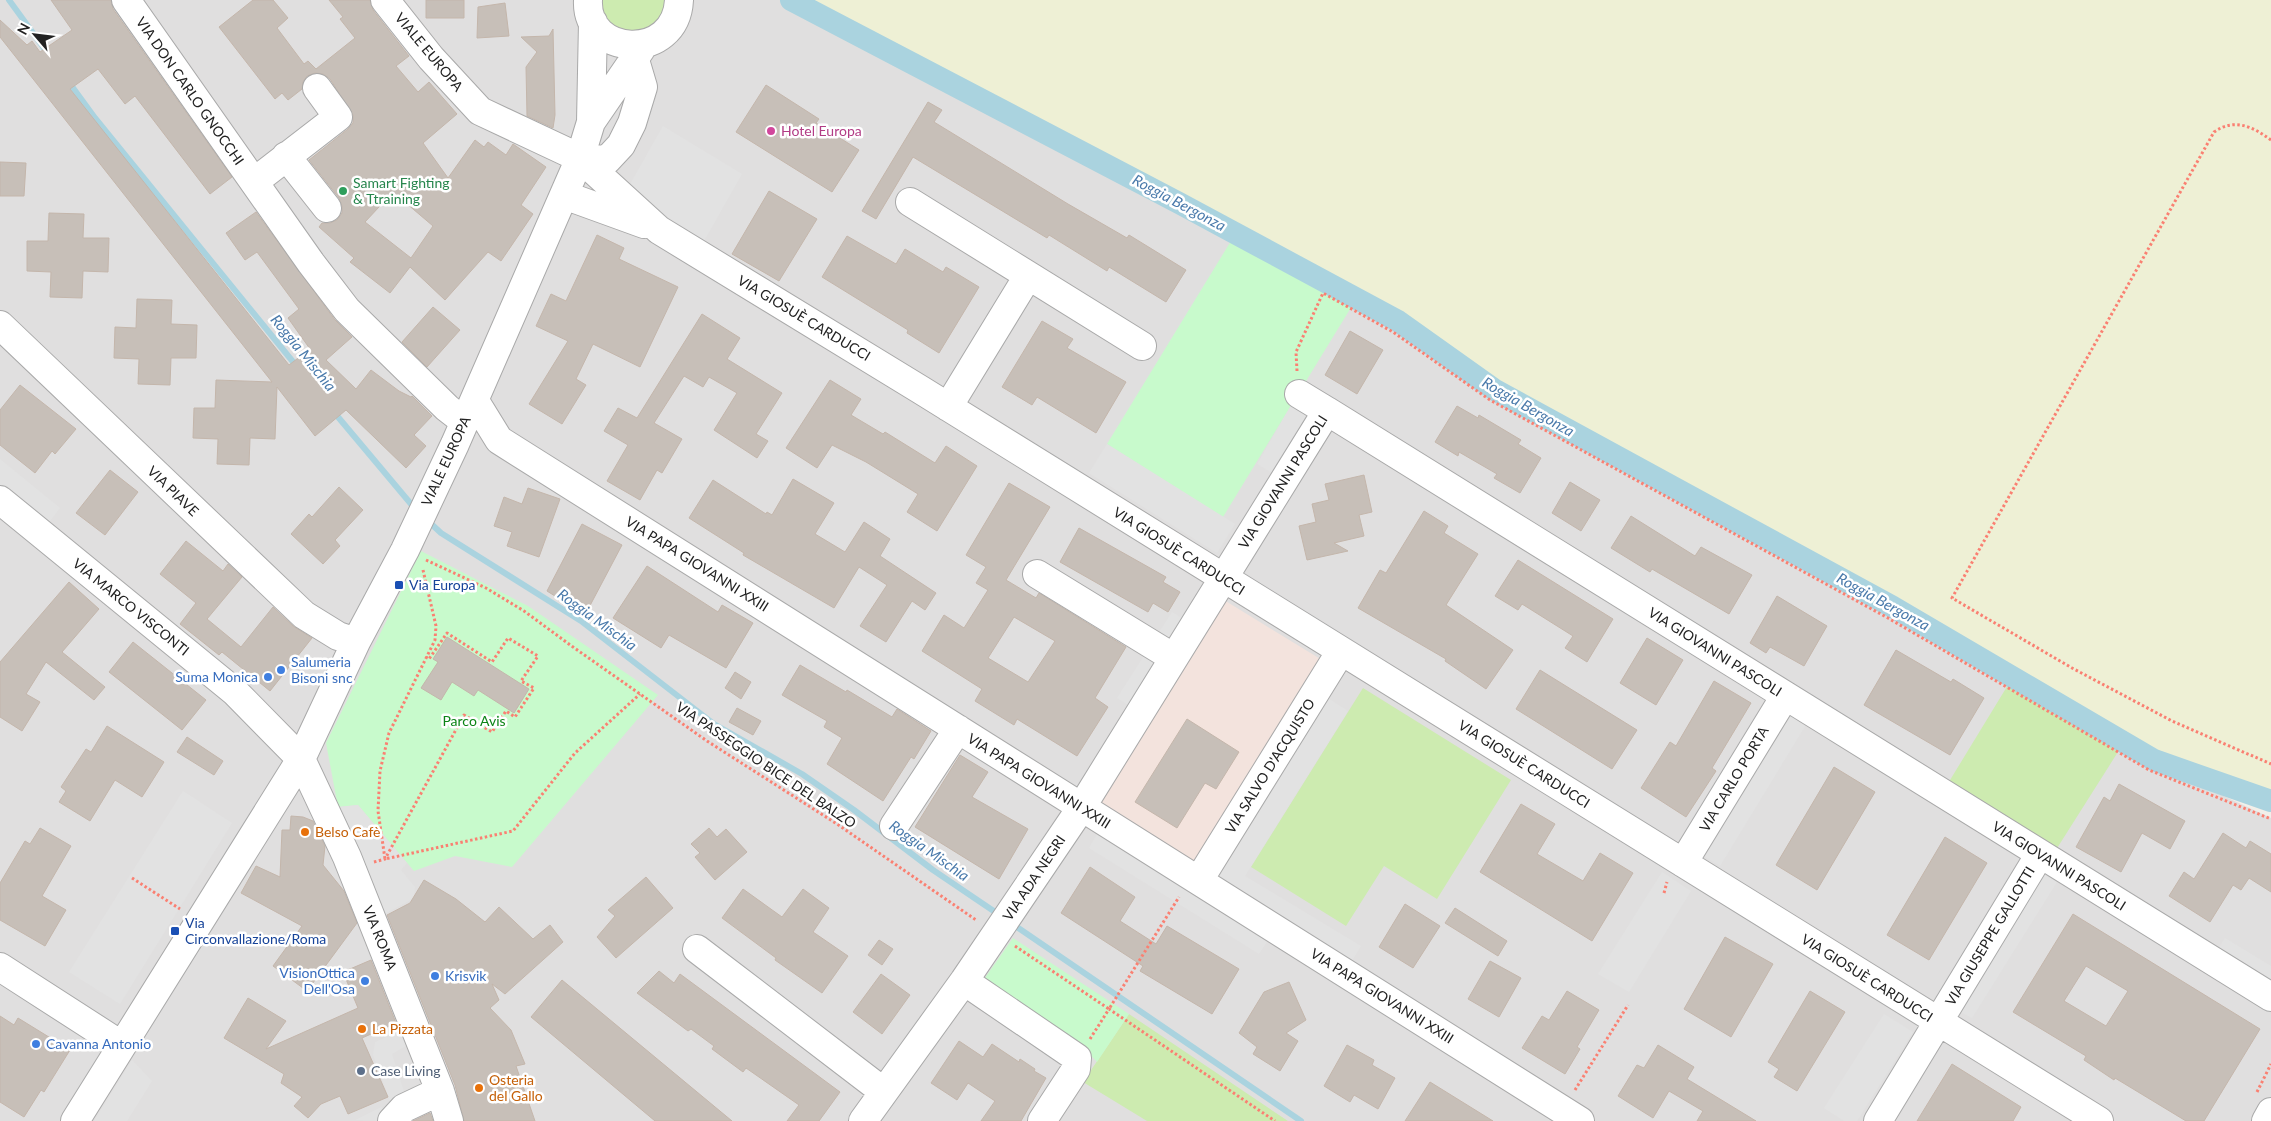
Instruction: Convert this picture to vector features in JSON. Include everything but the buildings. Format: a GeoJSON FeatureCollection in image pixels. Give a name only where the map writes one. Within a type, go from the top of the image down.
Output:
{"type":"FeatureCollection","features":[{"type":"Feature","properties":{"kind":"street","name":"VIA DON CARLO GNOCCHI"},"geometry":{"type":"LineString","coordinates":[[126,0],[347,310],[447,408],[465,422],[499,440]]}},
{"type":"Feature","properties":{"kind":"street","name":"VIALE EUROPA"},"geometry":{"type":"LineString","coordinates":[[385,0],[431,58],[480,111],[580,158]]}},
{"type":"Feature","properties":{"kind":"street"},"geometry":{"type":"LineString","coordinates":[[639,52],[665,34],[684,5]]}},
{"type":"Feature","properties":{"kind":"street"},"geometry":{"type":"LineString","coordinates":[[590,11],[600,32],[609,39],[639,52]]}},
{"type":"Feature","properties":{"kind":"street","name":"VIALE EUROPA"},"geometry":{"type":"LineString","coordinates":[[590,11],[591,122]]}},
{"type":"Feature","properties":{"kind":"street"},"geometry":{"type":"LineString","coordinates":[[580,158],[607,160],[621,145],[632,123],[643,87],[639,52]]}},
{"type":"Feature","properties":{"kind":"street","name":"VIALE EUROPA"},"geometry":{"type":"LineString","coordinates":[[75,1121],[301,759],[356,642],[412,554],[422,515],[564,196],[580,158],[591,122],[639,52]]}},
{"type":"Feature","properties":{"kind":"street"},"geometry":{"type":"LineString","coordinates":[[254,182],[338,116],[317,88]]}},
{"type":"Feature","properties":{"kind":"street"},"geometry":{"type":"LineString","coordinates":[[286,156],[327,208]]}},
{"type":"Feature","properties":{"kind":"street","name":"VIA GIOSUÈ CARDUCCI"},"geometry":{"type":"LineString","coordinates":[[580,158],[659,230],[948,407],[2099,1121]]}},
{"type":"Feature","properties":{"kind":"street","name":"VIA GIOSUÈ CARDUCCI"},"geometry":{"type":"LineString","coordinates":[[564,196],[659,230]]}},
{"type":"Feature","properties":{"kind":"street"},"geometry":{"type":"LineString","coordinates":[[910,202],[1142,346]]}},
{"type":"Feature","properties":{"kind":"street"},"geometry":{"type":"LineString","coordinates":[[948,407],[1028,276]]}},
{"type":"Feature","properties":{"kind":"street","name":"VIA PIAVE"},"geometry":{"type":"LineString","coordinates":[[0,325],[304,615],[338,636],[356,642]]}},
{"type":"Feature","properties":{"kind":"street"},"geometry":{"type":"LineString","coordinates":[[1299,394],[1326,411]]}},
{"type":"Feature","properties":{"kind":"street","name":"VIA GIOVANNI PASCOLI"},"geometry":{"type":"LineString","coordinates":[[1224,579],[1326,411],[2271,997]]}},
{"type":"Feature","properties":{"kind":"street"},"geometry":{"type":"LineString","coordinates":[[465,422],[489,444],[499,440]]}},
{"type":"Feature","properties":{"kind":"street","name":"VIA PAPA GIOVANNI XXIII"},"geometry":{"type":"LineString","coordinates":[[499,440],[1571,1115]]}},
{"type":"Feature","properties":{"kind":"street","name":"VIA MARCO VISCONTI"},"geometry":{"type":"LineString","coordinates":[[0,500],[235,692],[259,714],[301,759]]}},
{"type":"Feature","properties":{"kind":"street"},"geometry":{"type":"LineString","coordinates":[[1037,574],[1174,658]]}},
{"type":"Feature","properties":{"kind":"street","name":"VIA ADA NEGRI"},"geometry":{"type":"LineString","coordinates":[[863,1121],[964,981],[1081,808],[1224,579]]}},
{"type":"Feature","properties":{"kind":"street","name":"VIA SALVO D'ACQUISTO"},"geometry":{"type":"LineString","coordinates":[[1196,878],[1342,651]]}},
{"type":"Feature","properties":{"kind":"street","name":"VIA CARLO PORTA"},"geometry":{"type":"LineString","coordinates":[[1683,863],[1785,696]]}},
{"type":"Feature","properties":{"kind":"street"},"geometry":{"type":"LineString","coordinates":[[894,826],[958,730]]}},
{"type":"Feature","properties":{"kind":"street","name":"VIA ROMA"},"geometry":{"type":"LineString","coordinates":[[301,759],[352,869],[440,1091],[449,1121]]}},
{"type":"Feature","properties":{"kind":"street","name":"VIA GIUSEPPE GALLOTTI"},"geometry":{"type":"LineString","coordinates":[[1878,1121],[2040,854]]}},
{"type":"Feature","properties":{"kind":"street"},"geometry":{"type":"LineString","coordinates":[[698,949],[884,1092]]}},
{"type":"Feature","properties":{"kind":"street"},"geometry":{"type":"LineString","coordinates":[[0,968],[122,1045]]}},
{"type":"Feature","properties":{"kind":"street"},"geometry":{"type":"LineString","coordinates":[[964,981],[1077,1058],[1076,1069],[1042,1121]]}},
{"type":"Feature","properties":{"kind":"street"},"geometry":{"type":"LineString","coordinates":[[392,1121],[404,1108],[440,1091]]}},
{"type":"Feature","properties":{"kind":"street"},"geometry":{"type":"LineString","coordinates":[[2266,1121],[2271,1112]]}},
{"type":"Feature","properties":{"kind":"path"},"geometry":{"type":"LineString","coordinates":[[2271,140],[2263,134],[2236,123],[2224,124],[2214,132],[1952,598],[2072,668],[2172,721],[2271,764]]}},
{"type":"Feature","properties":{"kind":"path"},"geometry":{"type":"LineString","coordinates":[[1299,394],[1296,352],[1323,293],[1393,332],[1490,400],[1888,618],[2150,770],[2271,819]]}},
{"type":"Feature","properties":{"kind":"path"},"geometry":{"type":"LineString","coordinates":[[385,858],[378,811],[380,771],[389,732],[434,640],[436,626],[412,554]]}},
{"type":"Feature","properties":{"kind":"path","name":"VIA PASSEGGIO BICE DEL BALZO"},"geometry":{"type":"LineString","coordinates":[[412,554],[486,588],[524,611],[707,741],[837,824],[1003,924],[1109,1010],[1275,1121]]}},
{"type":"Feature","properties":{"kind":"path"},"geometry":{"type":"LineString","coordinates":[[385,858],[464,715],[492,732],[506,712],[515,717],[534,688],[521,681],[538,656],[508,638],[492,662],[447,633],[429,659],[426,657]]}},
{"type":"Feature","properties":{"kind":"path"},"geometry":{"type":"LineString","coordinates":[[352,869],[385,858],[513,831],[575,753],[640,694]]}},
{"type":"Feature","properties":{"kind":"path"},"geometry":{"type":"LineString","coordinates":[[132,878],[185,912]]}},
{"type":"Feature","properties":{"kind":"path"},"geometry":{"type":"LineString","coordinates":[[1077,1058],[1109,1010],[1122,986],[1196,878]]}},
{"type":"Feature","properties":{"kind":"path"},"geometry":{"type":"LineString","coordinates":[[1571,1115],[1628,1005]]}},
{"type":"Feature","properties":{"kind":"shaded area"},"geometry":{"type":"Polygon","coordinates":[[[0,0],[784,0],[1355,301],[1396,324],[1494,395],[1647,481],[1892,612],[2153,763],[2271,818],[2271,1121],[0,1121],[0,0]]]}},
{"type":"Feature","properties":{"kind":"shaded area"},"geometry":{"type":"Polygon","coordinates":[[[663,126],[742,174],[704,241],[625,193],[663,126]]]}},
{"type":"Feature","properties":{"kind":"shaded area"},"geometry":{"type":"Polygon","coordinates":[[[1294,400],[1316,413],[1277,476],[1257,464],[1294,400]]]}},
{"type":"Feature","properties":{"kind":"shaded area"},"geometry":{"type":"Polygon","coordinates":[[[1107,444],[1235,524],[1217,553],[1089,473],[1107,444]]]}},
{"type":"Feature","properties":{"kind":"shaded area"},"geometry":{"type":"Polygon","coordinates":[[[0,459],[60,508],[47,525],[0,487],[0,459]]]}},
{"type":"Feature","properties":{"kind":"shaded area"},"geometry":{"type":"Polygon","coordinates":[[[1224,600],[1322,660],[1193,863],[1098,801],[1224,600]]]}},
{"type":"Feature","properties":{"kind":"shaded area"},"geometry":{"type":"Polygon","coordinates":[[[1172,612],[1191,624],[1136,710],[1117,698],[1172,612]]]}},
{"type":"Feature","properties":{"kind":"shaded area"},"geometry":{"type":"Polygon","coordinates":[[[1326,697],[1348,711],[1245,876],[1361,946],[1350,964],[1213,880],[1326,697]]]}},
{"type":"Feature","properties":{"kind":"shaded area"},"geometry":{"type":"Polygon","coordinates":[[[1787,711],[1807,723],[1720,866],[1700,854],[1787,711]]]}},
{"type":"Feature","properties":{"kind":"shaded area"},"geometry":{"type":"Polygon","coordinates":[[[183,791],[232,823],[120,1004],[69,972],[183,791]]]}},
{"type":"Feature","properties":{"kind":"shaded area"},"geometry":{"type":"Polygon","coordinates":[[[358,805],[407,863],[401,870],[415,887],[414,898],[379,917],[338,807],[358,805]]]}},
{"type":"Feature","properties":{"kind":"shaded area"},"geometry":{"type":"Polygon","coordinates":[[[1100,829],[1273,933],[1259,954],[1089,848],[1100,829]]]}},
{"type":"Feature","properties":{"kind":"shaded area"},"geometry":{"type":"Polygon","coordinates":[[[1662,872],[1691,891],[1629,992],[1598,974],[1662,872]]]}},
{"type":"Feature","properties":{"kind":"shaded area"},"geometry":{"type":"Polygon","coordinates":[[[2040,872],[2057,882],[1972,1018],[1955,1009],[2040,872]]]}},
{"type":"Feature","properties":{"kind":"shaded area"},"geometry":{"type":"Polygon","coordinates":[[[2225,938],[2271,966],[2271,992],[2213,957],[2225,938]]]}},
{"type":"Feature","properties":{"kind":"shaded area"},"geometry":{"type":"Polygon","coordinates":[[[1884,1014],[1913,1032],[1857,1121],[1844,1121],[1824,1108],[1884,1014]]]}},
{"type":"Feature","properties":{"kind":"shaded area"},"geometry":{"type":"Polygon","coordinates":[[[402,1030],[409,1044],[392,1054],[407,1101],[390,1101],[373,1055],[375,1042],[402,1030]]]}},
{"type":"Feature","properties":{"kind":"shaded area"},"geometry":{"type":"Polygon","coordinates":[[[132,1060],[152,1081],[127,1121],[94,1121],[132,1060]]]}},
{"type":"Feature","properties":{"kind":"shaded area"},"geometry":{"type":"Polygon","coordinates":[[[381,1107],[392,1116],[387,1121],[355,1120],[381,1107]]]}},
{"type":"Feature","properties":{"kind":"green space"},"geometry":{"type":"Polygon","coordinates":[[[597,0],[669,0],[666,15],[640,36],[609,28],[597,0]]]}},
{"type":"Feature","properties":{"kind":"green space"},"geometry":{"type":"Polygon","coordinates":[[[801,0],[2271,0],[2271,790],[2156,758],[1896,605],[1498,386],[1400,318],[1238,229],[801,0]]]}},
{"type":"Feature","properties":{"kind":"green space"},"geometry":{"type":"Polygon","coordinates":[[[1234,236],[1355,301],[1223,517],[1107,444],[1234,236]]]}},
{"type":"Feature","properties":{"kind":"green space","name":"Parco Avis"},"geometry":{"type":"Polygon","coordinates":[[[421,551],[528,606],[658,695],[512,867],[455,856],[414,871],[358,805],[338,807],[326,743],[421,551]]]}},
{"type":"Feature","properties":{"kind":"green space"},"geometry":{"type":"Polygon","coordinates":[[[2011,680],[2123,744],[2054,853],[1947,785],[2011,680]]]}},
{"type":"Feature","properties":{"kind":"green space"},"geometry":{"type":"Polygon","coordinates":[[[1363,688],[1511,780],[1437,899],[1384,866],[1346,926],[1251,867],[1363,688]]]}},
{"type":"Feature","properties":{"kind":"green space"},"geometry":{"type":"Polygon","coordinates":[[[1013,938],[1129,1014],[1097,1062],[1080,1044],[982,982],[1013,938]]]}},
{"type":"Feature","properties":{"kind":"green space"},"geometry":{"type":"Polygon","coordinates":[[[1129,1014],[1288,1121],[1147,1121],[1083,1082],[1129,1014]]]}},
{"type":"Feature","properties":{"kind":"waterway","name":"Roggia Mischia"},"geometry":{"type":"LineString","coordinates":[[9,0],[49,55]]}},
{"type":"Feature","properties":{"kind":"waterway","name":"Roggia Bergonza"},"geometry":{"type":"LineString","coordinates":[[791,0],[1179,203],[1398,321],[1495,390],[1893,607],[2154,760],[2271,801]]}},
{"type":"Feature","properties":{"kind":"waterway","name":"Roggia Mischia"},"geometry":{"type":"LineString","coordinates":[[68,81],[95,118],[298,368]]}},
{"type":"Feature","properties":{"kind":"waterway","name":"Roggia Mischia"},"geometry":{"type":"LineString","coordinates":[[333,411],[416,510]]}},
{"type":"Feature","properties":{"kind":"waterway","name":"Roggia Mischia"},"geometry":{"type":"LineString","coordinates":[[427,520],[441,533],[581,621],[714,724],[802,774],[854,810],[933,870],[1001,916]]}},
{"type":"Feature","properties":{"kind":"waterway","name":"Roggia Mischia"},"geometry":{"type":"LineString","coordinates":[[1011,923],[1301,1121]]}},
{"type":"Feature","properties":{"kind":"place","name":"Hotel Europa"},"geometry":{"type":"Point","coordinates":[771,131]}},
{"type":"Feature","properties":{"kind":"place","name":"Samart Fighting & Ttraining"},"geometry":{"type":"Point","coordinates":[343,191]}},
{"type":"Feature","properties":{"kind":"place","name":"Via Europa"},"geometry":{"type":"Point","coordinates":[399,585]}},
{"type":"Feature","properties":{"kind":"place","name":"Salumeria Bisoni snc"},"geometry":{"type":"Point","coordinates":[281,670]}},
{"type":"Feature","properties":{"kind":"place","name":"Suma Monica"},"geometry":{"type":"Point","coordinates":[268,677]}},
{"type":"Feature","properties":{"kind":"place","name":"Belso Cafè"},"geometry":{"type":"Point","coordinates":[305,832]}},
{"type":"Feature","properties":{"kind":"place","name":"Via Circonvallazione/Roma"},"geometry":{"type":"Point","coordinates":[175,931]}},
{"type":"Feature","properties":{"kind":"place","name":"Krisvik"},"geometry":{"type":"Point","coordinates":[435,976]}},
{"type":"Feature","properties":{"kind":"place","name":"VisionOttica Dell'Osa"},"geometry":{"type":"Point","coordinates":[365,981]}},
{"type":"Feature","properties":{"kind":"place","name":"La Pizzata"},"geometry":{"type":"Point","coordinates":[362,1029]}},
{"type":"Feature","properties":{"kind":"place","name":"Cavanna Antonio"},"geometry":{"type":"Point","coordinates":[36,1044]}},
{"type":"Feature","properties":{"kind":"place","name":"Case Living"},"geometry":{"type":"Point","coordinates":[361,1071]}},
{"type":"Feature","properties":{"kind":"place","name":"Osteria del Gallo"},"geometry":{"type":"Point","coordinates":[479,1088]}}]}
